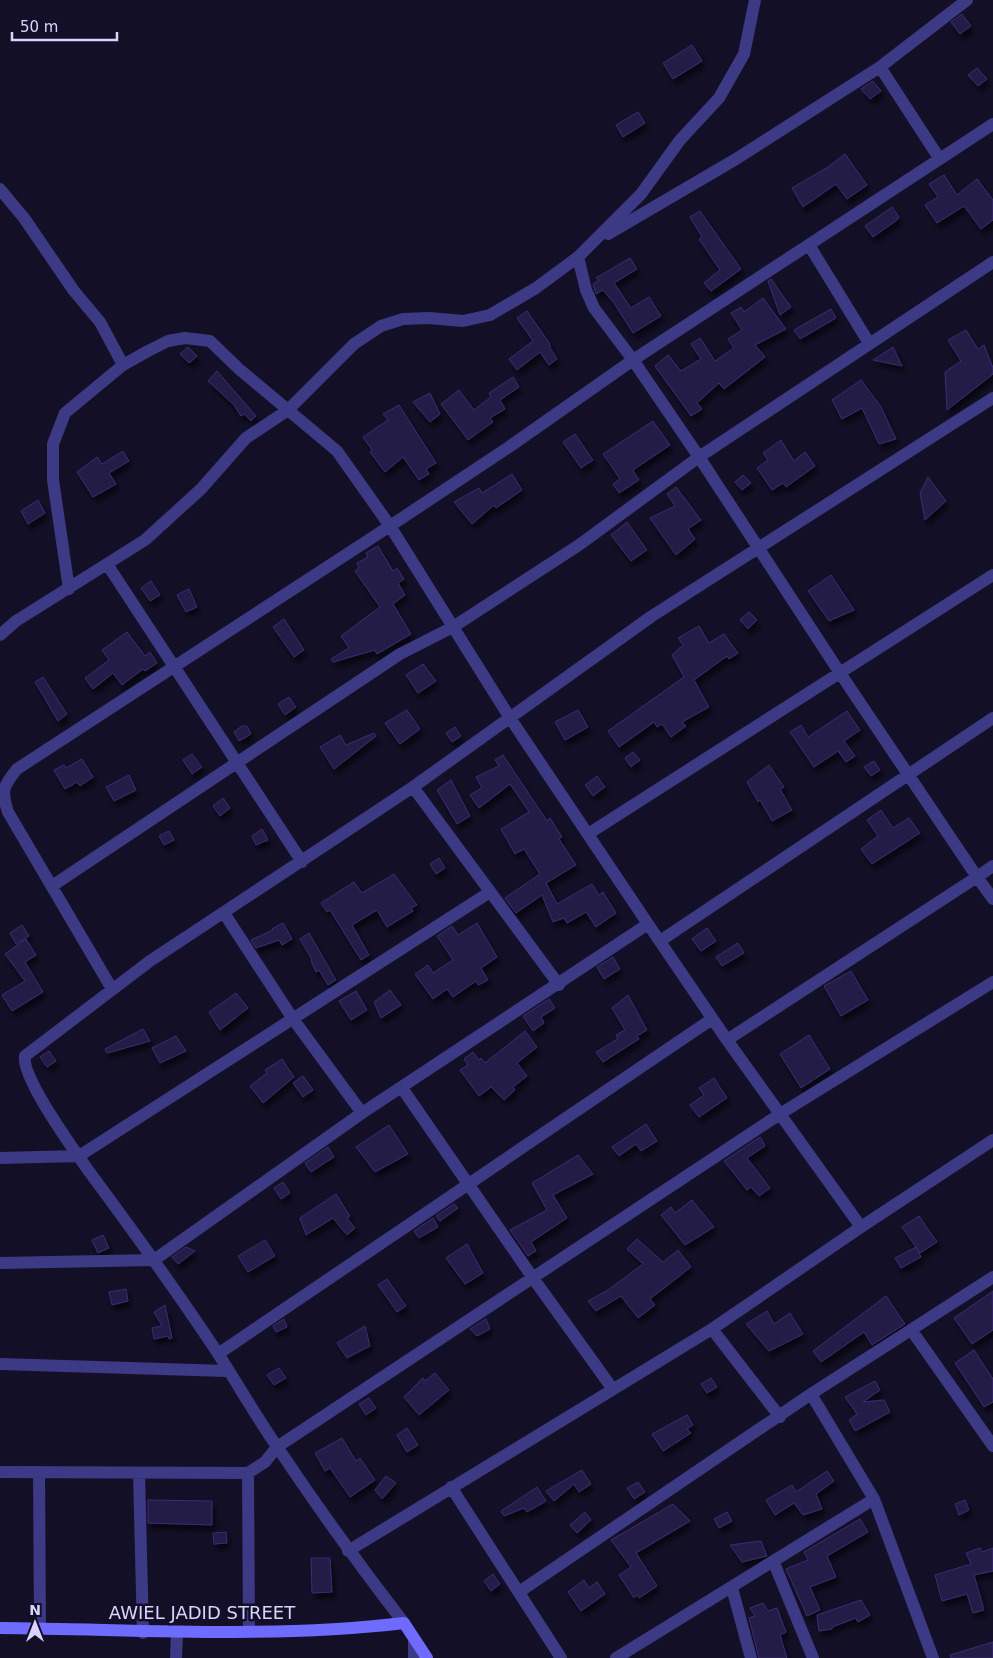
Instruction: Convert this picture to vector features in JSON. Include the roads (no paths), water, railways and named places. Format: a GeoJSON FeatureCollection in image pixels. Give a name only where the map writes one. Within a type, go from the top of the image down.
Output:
{"type":"FeatureCollection","features":[{"type":"Feature","properties":{"kind":"street"},"geometry":{"type":"LineString","coordinates":[[0,635],[16,621],[145,540],[201,489],[246,438],[288,410],[354,344],[381,326],[403,319],[429,318],[463,321],[490,315],[536,288],[578,257],[641,194],[680,140],[719,98],[744,54],[755,0]]}},
{"type":"Feature","properties":{"kind":"street"},"geometry":{"type":"LineString","coordinates":[[593,243],[736,159],[880,67],[915,38],[967,0]]}},
{"type":"Feature","properties":{"kind":"street"},"geometry":{"type":"LineString","coordinates":[[880,67],[939,158]]}},
{"type":"Feature","properties":{"kind":"street"},"geometry":{"type":"LineString","coordinates":[[112,989],[8,812],[2,796],[6,782],[17,769],[390,526],[509,447],[633,360],[993,124]]}},
{"type":"Feature","properties":{"kind":"street"},"geometry":{"type":"LineString","coordinates":[[0,189],[24,218],[74,290],[100,322],[123,365]]}},
{"type":"Feature","properties":{"kind":"street"},"geometry":{"type":"LineString","coordinates":[[809,245],[869,343]]}},
{"type":"Feature","properties":{"kind":"street"},"geometry":{"type":"LineString","coordinates":[[578,257],[586,290],[594,308],[633,360],[699,457],[840,673],[993,899]]}},
{"type":"Feature","properties":{"kind":"street"},"geometry":{"type":"LineString","coordinates":[[52,886],[238,764],[400,654],[453,627],[579,545],[699,457],[993,262]]}},
{"type":"Feature","properties":{"kind":"street"},"geometry":{"type":"LineString","coordinates":[[69,589],[53,480],[53,444],[64,413],[123,365],[168,341],[201,339],[219,347],[239,369],[337,450],[390,526],[510,718],[648,924],[712,1019],[860,1227]]}},
{"type":"Feature","properties":{"kind":"street"},"geometry":{"type":"LineString","coordinates":[[428,1658],[404,1623],[348,1551],[154,1260],[79,1156],[33,1086],[24,1061],[25,1056],[150,961],[413,787],[652,616],[993,398]]}},
{"type":"Feature","properties":{"kind":"street"},"geometry":{"type":"LineString","coordinates":[[107,564],[302,862]]}},
{"type":"Feature","properties":{"kind":"street"},"geometry":{"type":"LineString","coordinates":[[588,834],[993,575]]}},
{"type":"Feature","properties":{"kind":"street"},"geometry":{"type":"LineString","coordinates":[[660,941],[993,718]]}},
{"type":"Feature","properties":{"kind":"street"},"geometry":{"type":"LineString","coordinates":[[413,787],[559,985]]}},
{"type":"Feature","properties":{"kind":"street"},"geometry":{"type":"LineString","coordinates":[[727,1040],[993,866]]}},
{"type":"Feature","properties":{"kind":"street"},"geometry":{"type":"LineString","coordinates":[[0,1158],[79,1156],[490,892]]}},
{"type":"Feature","properties":{"kind":"street"},"geometry":{"type":"LineString","coordinates":[[224,913],[293,1019],[362,1113]]}},
{"type":"Feature","properties":{"kind":"street"},"geometry":{"type":"LineString","coordinates":[[0,1262],[154,1260],[362,1113],[559,985],[648,924]]}},
{"type":"Feature","properties":{"kind":"street"},"geometry":{"type":"LineString","coordinates":[[0,1472],[248,1473],[265,1462],[277,1447],[780,1114],[993,982]]}},
{"type":"Feature","properties":{"kind":"street"},"geometry":{"type":"LineString","coordinates":[[218,1354],[712,1019]]}},
{"type":"Feature","properties":{"kind":"street"},"geometry":{"type":"LineString","coordinates":[[402,1088],[533,1278],[612,1388]]}},
{"type":"Feature","properties":{"kind":"street"},"geometry":{"type":"LineString","coordinates":[[348,1551],[612,1388],[712,1329],[860,1227],[993,1140]]}},
{"type":"Feature","properties":{"kind":"street"},"geometry":{"type":"LineString","coordinates":[[519,1592],[780,1417],[811,1394],[912,1331],[993,1277]]}},
{"type":"Feature","properties":{"kind":"street"},"geometry":{"type":"LineString","coordinates":[[712,1329],[780,1417]]}},
{"type":"Feature","properties":{"kind":"street"},"geometry":{"type":"LineString","coordinates":[[912,1331],[993,1444]]}},
{"type":"Feature","properties":{"kind":"street"},"geometry":{"type":"LineString","coordinates":[[0,1364],[227,1370]]}},
{"type":"Feature","properties":{"kind":"street"},"geometry":{"type":"LineString","coordinates":[[811,1394],[874,1499],[934,1658]]}},
{"type":"Feature","properties":{"kind":"street"},"geometry":{"type":"LineString","coordinates":[[39,1472],[40,1628]]}},
{"type":"Feature","properties":{"kind":"street"},"geometry":{"type":"LineString","coordinates":[[139,1473],[143,1632]]}},
{"type":"Feature","properties":{"kind":"street"},"geometry":{"type":"LineString","coordinates":[[248,1473],[249,1631]]}},
{"type":"Feature","properties":{"kind":"street"},"geometry":{"type":"LineString","coordinates":[[451,1487],[561,1658]]}},
{"type":"Feature","properties":{"kind":"street"},"geometry":{"type":"LineString","coordinates":[[616,1658],[774,1563],[874,1499]]}},
{"type":"Feature","properties":{"kind":"street"},"geometry":{"type":"LineString","coordinates":[[774,1563],[812,1658]]}},
{"type":"Feature","properties":{"kind":"street"},"geometry":{"type":"LineString","coordinates":[[732,1588],[752,1658]]}},
{"type":"Feature","properties":{"kind":"street","name":"AWIEL JADID STREET"},"geometry":{"type":"LineString","coordinates":[[0,1628],[177,1633],[344,1629],[404,1623]]}},
{"type":"Feature","properties":{"kind":"street"},"geometry":{"type":"LineString","coordinates":[[176,1658],[177,1633]]}},
{"type":"Feature","properties":{"kind":"street"},"geometry":{"type":"LineString","coordinates":[[414,1640],[414,1658]]}}]}
